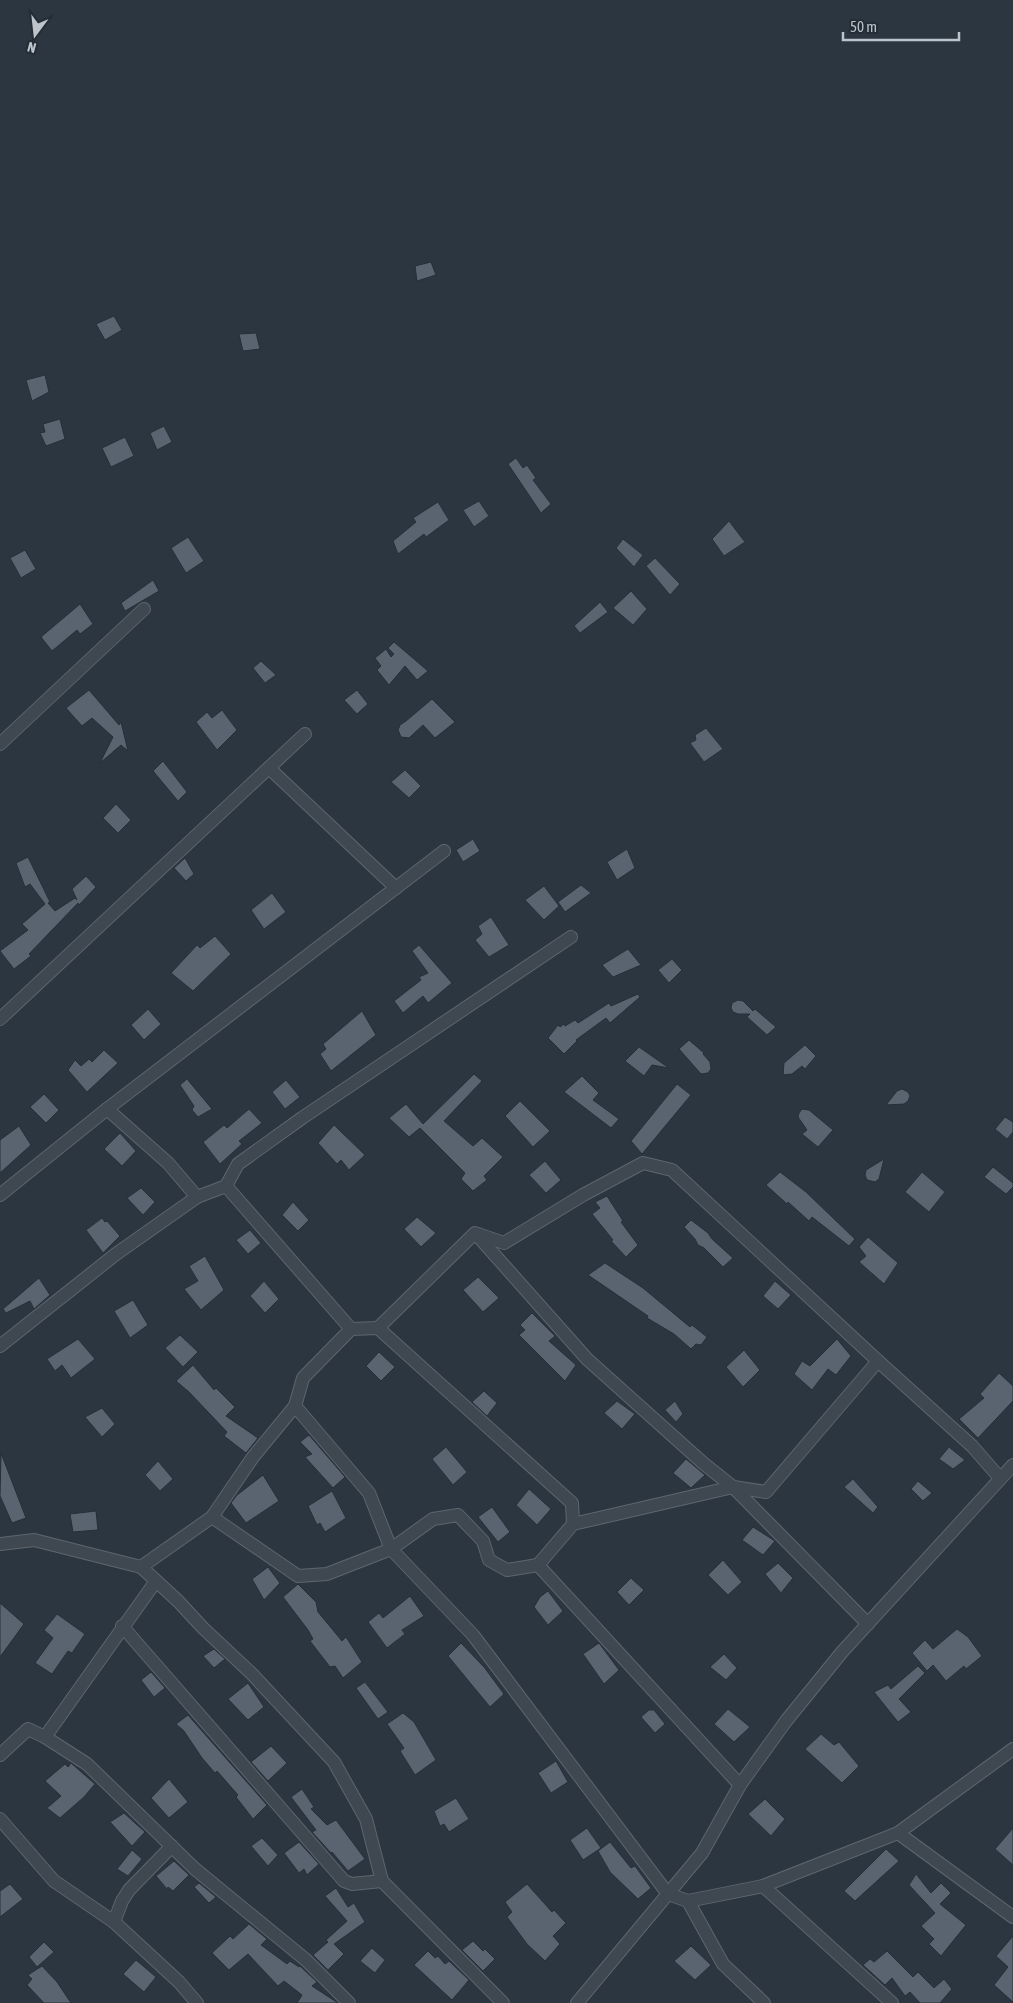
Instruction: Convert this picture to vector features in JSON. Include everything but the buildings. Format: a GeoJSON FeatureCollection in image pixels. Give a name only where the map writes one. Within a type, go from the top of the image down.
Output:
{"type":"FeatureCollection","features":[{"type":"Feature","properties":{"kind":"street"},"geometry":{"type":"LineString","coordinates":[[0,744],[144,609]]}},
{"type":"Feature","properties":{"kind":"street"},"geometry":{"type":"LineString","coordinates":[[0,1019],[305,734]]}},
{"type":"Feature","properties":{"kind":"street"},"geometry":{"type":"LineString","coordinates":[[269,768],[396,888]]}},
{"type":"Feature","properties":{"kind":"street"},"geometry":{"type":"LineString","coordinates":[[0,1195],[107,1109],[444,851]]}},
{"type":"Feature","properties":{"kind":"street"},"geometry":{"type":"LineString","coordinates":[[0,1346],[116,1254],[197,1197],[226,1186],[238,1164],[294,1123],[571,937]]}},
{"type":"Feature","properties":{"kind":"street"},"geometry":{"type":"LineString","coordinates":[[107,1109],[168,1163],[197,1197]]}},
{"type":"Feature","properties":{"kind":"street"},"geometry":{"type":"LineString","coordinates":[[476,1233],[504,1243],[583,1195],[643,1163],[672,1170],[972,1446],[1000,1478]]}},
{"type":"Feature","properties":{"kind":"street"},"geometry":{"type":"LineString","coordinates":[[226,1186],[351,1329]]}},
{"type":"Feature","properties":{"kind":"street"},"geometry":{"type":"LineString","coordinates":[[141,1567],[212,1517],[253,1457],[295,1406],[303,1378],[351,1329],[378,1328],[476,1233]]}},
{"type":"Feature","properties":{"kind":"street"},"geometry":{"type":"LineString","coordinates":[[476,1233],[586,1360],[703,1464],[734,1487],[868,1624]]}},
{"type":"Feature","properties":{"kind":"street"},"geometry":{"type":"LineString","coordinates":[[378,1328],[572,1503],[573,1524]]}},
{"type":"Feature","properties":{"kind":"street"},"geometry":{"type":"LineString","coordinates":[[212,1517],[298,1576],[327,1574],[390,1549],[432,1519],[458,1516],[483,1541],[489,1560],[507,1570],[538,1565],[573,1524],[734,1487],[766,1492],[878,1361]]}},
{"type":"Feature","properties":{"kind":"street"},"geometry":{"type":"LineString","coordinates":[[295,1406],[369,1493],[390,1549],[473,1635],[668,1894],[688,1901],[763,1886],[898,1833],[1013,1748]]}},
{"type":"Feature","properties":{"kind":"street"},"geometry":{"type":"LineString","coordinates":[[579,2002],[702,1853],[740,1785],[786,1721],[868,1624],[1013,1465]]}},
{"type":"Feature","properties":{"kind":"street"},"geometry":{"type":"LineString","coordinates":[[0,1544],[34,1540],[141,1567],[252,1674],[334,1762],[366,1819],[382,1881],[503,2003]]}},
{"type":"Feature","properties":{"kind":"street"},"geometry":{"type":"LineString","coordinates":[[538,1565],[740,1785]]}},
{"type":"Feature","properties":{"kind":"street"},"geometry":{"type":"LineString","coordinates":[[46,1737],[122,1626],[156,1581]]}},
{"type":"Feature","properties":{"kind":"street"},"geometry":{"type":"LineString","coordinates":[[122,1626],[344,1881],[352,1884],[382,1881]]}},
{"type":"Feature","properties":{"kind":"street"},"geometry":{"type":"LineString","coordinates":[[0,1755],[28,1729],[46,1737],[87,1764],[195,1869],[306,1960],[349,2003]]}},
{"type":"Feature","properties":{"kind":"street"},"geometry":{"type":"LineString","coordinates":[[0,1819],[54,1881],[114,1922],[179,1982],[197,2003]]}},
{"type":"Feature","properties":{"kind":"street"},"geometry":{"type":"LineString","coordinates":[[898,1833],[1013,1917]]}},
{"type":"Feature","properties":{"kind":"street"},"geometry":{"type":"LineString","coordinates":[[114,1922],[122,1901],[129,1890],[172,1846]]}},
{"type":"Feature","properties":{"kind":"street"},"geometry":{"type":"LineString","coordinates":[[763,1886],[892,2003]]}},
{"type":"Feature","properties":{"kind":"street"},"geometry":{"type":"LineString","coordinates":[[688,1901],[723,1964],[764,2003]]}}]}
